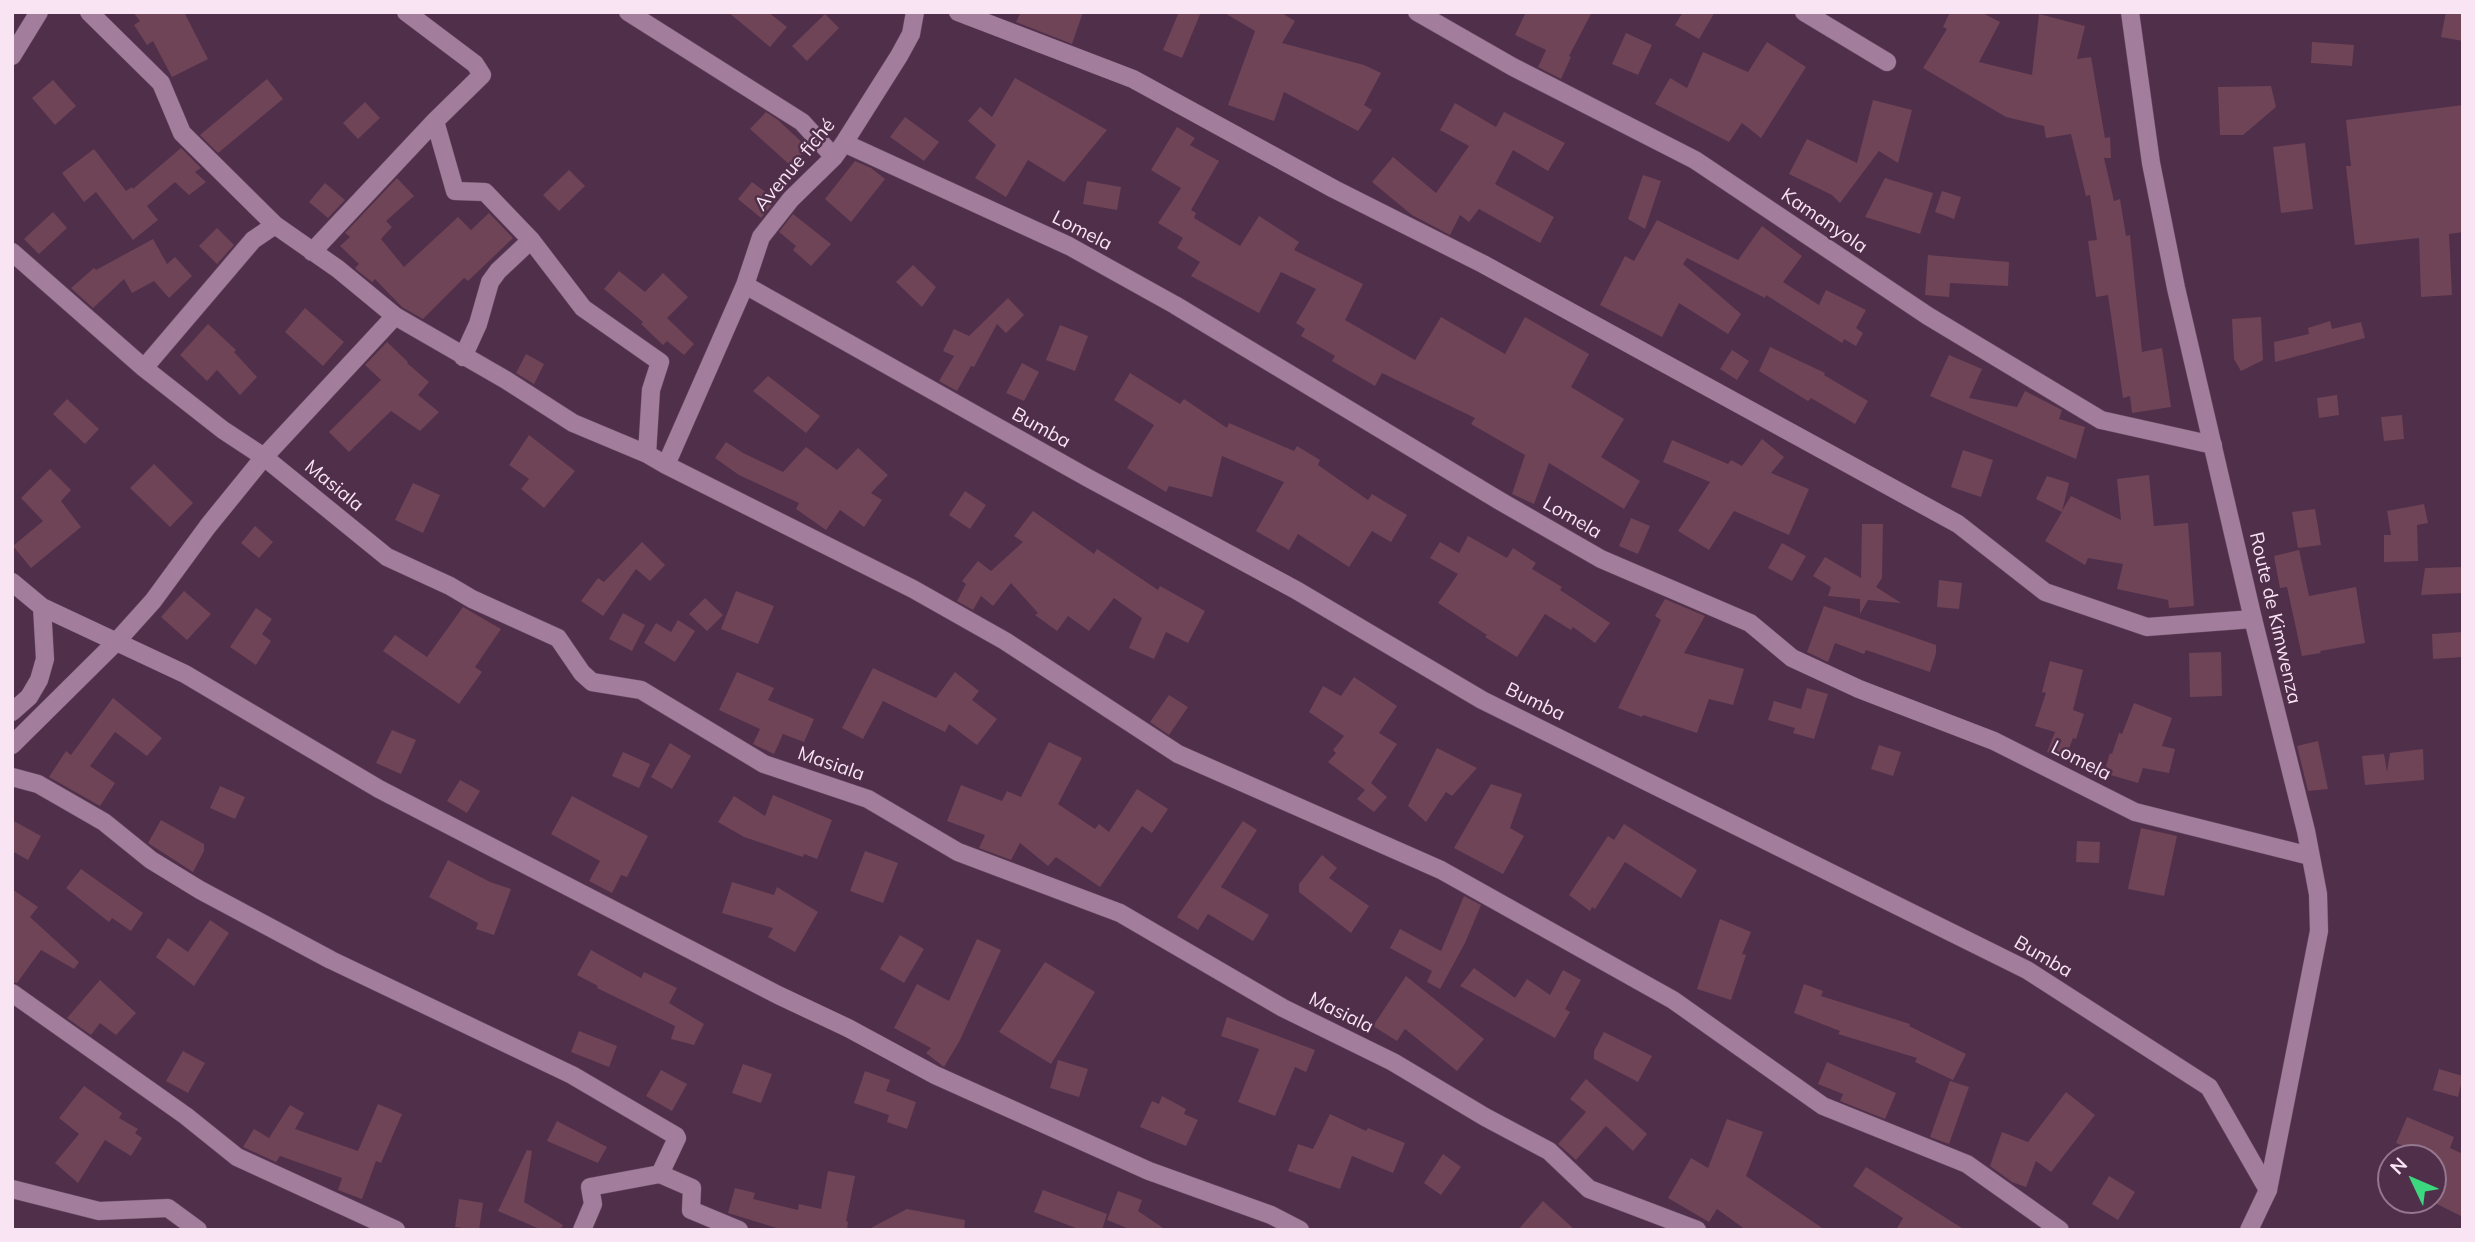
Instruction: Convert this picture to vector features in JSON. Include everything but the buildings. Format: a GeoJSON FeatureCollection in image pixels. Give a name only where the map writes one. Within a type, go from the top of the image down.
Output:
{"type":"FeatureCollection","features":[{"type":"Feature","properties":{"kind":"street"},"geometry":{"type":"LineString","coordinates":[[12,56],[39,12]]}},
{"type":"Feature","properties":{"kind":"street"},"geometry":{"type":"LineString","coordinates":[[89,12],[161,83],[182,133],[275,225],[396,316],[506,380],[573,423],[647,454],[913,589],[1005,641],[1178,754],[1441,870],[1673,1000],[1823,1106],[1967,1164],[2060,1230]]}},
{"type":"Feature","properties":{"kind":"street"},"geometry":{"type":"LineString","coordinates":[[312,252],[482,75],[475,64],[406,12]]}},
{"type":"Feature","properties":{"kind":"street"},"geometry":{"type":"LineString","coordinates":[[628,12],[802,122],[839,150]]}},
{"type":"Feature","properties":{"kind":"street","name":"Avenue fiché"},"geometry":{"type":"LineString","coordinates":[[666,465],[745,285],[761,237],[791,198],[839,150],[905,45],[911,34],[915,12]]}},
{"type":"Feature","properties":{"kind":"street"},"geometry":{"type":"LineString","coordinates":[[958,12],[1133,79],[1334,189],[1483,264],[1958,524],[2045,592],[2147,627],[2253,619]]}},
{"type":"Feature","properties":{"kind":"street","name":"Kamanyola"},"geometry":{"type":"LineString","coordinates":[[1418,12],[1513,67],[1695,160],[1928,316],[2101,420],[2213,445]]}},
{"type":"Feature","properties":{"kind":"street"},"geometry":{"type":"LineString","coordinates":[[1804,12],[1887,62]]}},
{"type":"Feature","properties":{"kind":"street","name":"Route de Kimwenza"},"geometry":{"type":"LineString","coordinates":[[2130,12],[2152,169],[2176,288],[2253,619],[2306,831],[2318,894],[2319,932],[2268,1190],[2249,1230]]}},
{"type":"Feature","properties":{"kind":"street"},"geometry":{"type":"LineString","coordinates":[[435,121],[455,191],[485,192],[531,240],[583,308],[660,362],[651,390],[647,454]]}},
{"type":"Feature","properties":{"kind":"street","name":"Lomela"},"geometry":{"type":"LineString","coordinates":[[839,150],[1069,246],[1208,324],[1601,559],[1750,623],[1792,658],[1858,689],[1994,741],[2135,812],[2310,856]]}},
{"type":"Feature","properties":{"kind":"street"},"geometry":{"type":"LineString","coordinates":[[144,368],[253,240],[275,225]]}},
{"type":"Feature","properties":{"kind":"street"},"geometry":{"type":"LineString","coordinates":[[463,357],[478,324],[491,282],[498,271],[531,240]]}},
{"type":"Feature","properties":{"kind":"street","name":"Masiala"},"geometry":{"type":"LineString","coordinates":[[12,252],[144,368],[223,430],[264,457],[387,557],[558,638],[582,673],[592,682],[641,690],[764,764],[868,799],[958,852],[1120,913],[1283,1008],[1393,1062],[1485,1117],[1549,1151],[1589,1189],[1695,1229]]}},
{"type":"Feature","properties":{"kind":"street","name":"Bumba"},"geometry":{"type":"LineString","coordinates":[[745,285],[1088,478],[1296,590],[1482,700],[2027,970],[2209,1087],[2268,1190]]}},
{"type":"Feature","properties":{"kind":"street"},"geometry":{"type":"LineString","coordinates":[[12,745],[117,641],[153,601],[208,526],[264,457],[396,316]]}},
{"type":"Feature","properties":{"kind":"street"},"geometry":{"type":"LineString","coordinates":[[12,582],[41,607],[185,674],[379,789],[778,995],[849,1028],[935,1075],[1149,1171],[1271,1215],[1300,1230]]}},
{"type":"Feature","properties":{"kind":"street"},"geometry":{"type":"LineString","coordinates":[[12,712],[29,697],[39,680],[45,659],[41,607]]}},
{"type":"Feature","properties":{"kind":"street"},"geometry":{"type":"LineString","coordinates":[[12,776],[38,785],[104,822],[151,860],[200,890],[331,960],[572,1075],[676,1136],[660,1174]]}},
{"type":"Feature","properties":{"kind":"street"},"geometry":{"type":"LineString","coordinates":[[12,993],[186,1116],[237,1157],[396,1230]]}},
{"type":"Feature","properties":{"kind":"street"},"geometry":{"type":"LineString","coordinates":[[582,1230],[593,1204],[590,1186],[660,1174],[692,1188],[691,1210],[739,1230]]}},
{"type":"Feature","properties":{"kind":"street"},"geometry":{"type":"LineString","coordinates":[[12,1189],[99,1211],[168,1208],[198,1230]]}}]}
